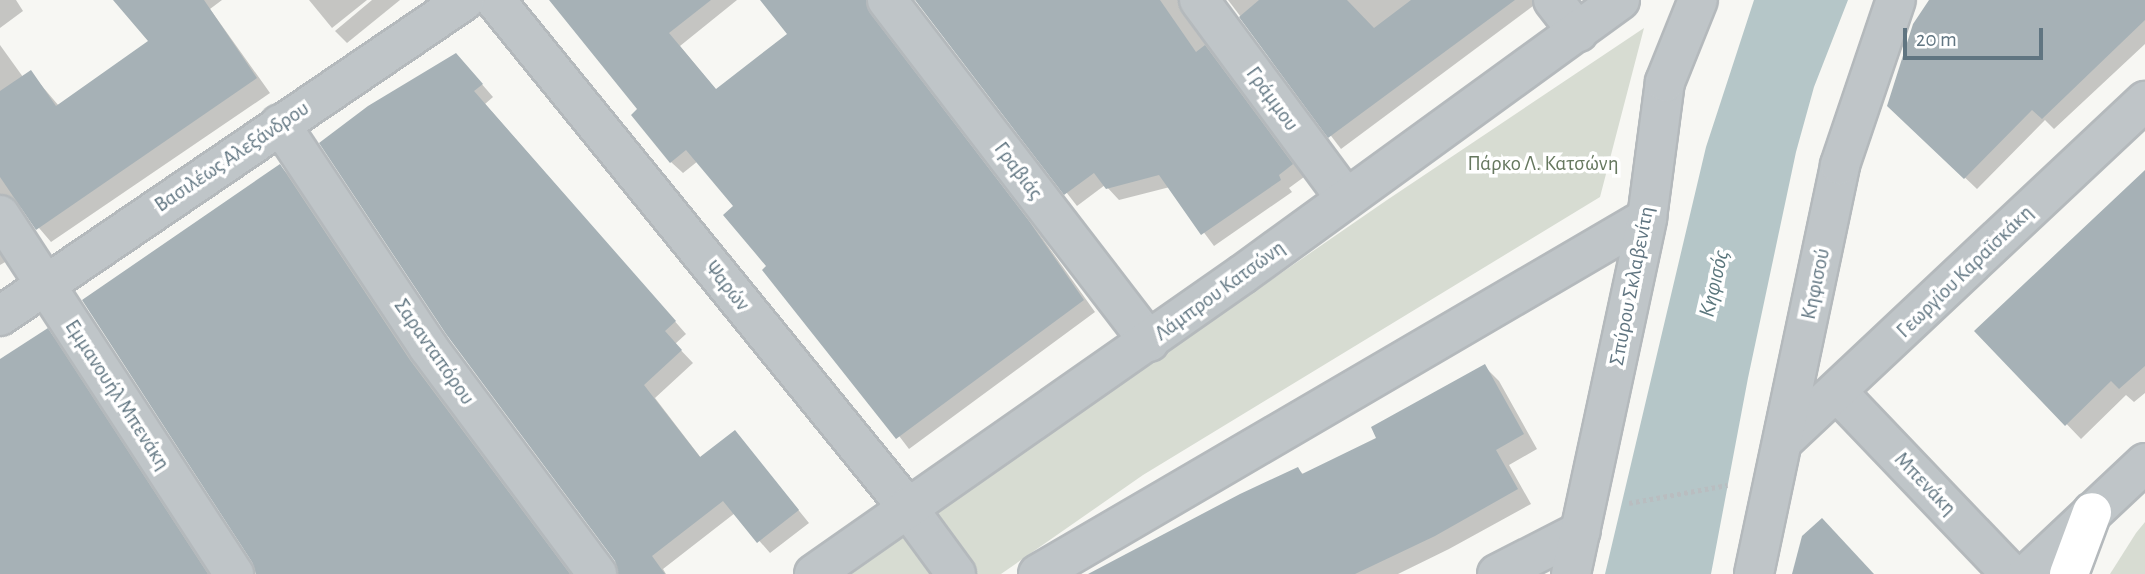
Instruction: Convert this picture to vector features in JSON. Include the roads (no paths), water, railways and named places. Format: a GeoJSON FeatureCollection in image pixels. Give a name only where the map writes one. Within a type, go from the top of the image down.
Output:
{"type":"FeatureCollection","features":[{"type":"Feature","properties":{"kind":"highway"},"geometry":{"type":"LineString","coordinates":[[2069,574],[2092,512]]}},
{"type":"Feature","properties":{"kind":"street","name":"Βασιλέως Αλεξάνδρου"},"geometry":{"type":"LineString","coordinates":[[0,316],[465,0]]}},
{"type":"Feature","properties":{"kind":"street","name":"Ψαρών"},"geometry":{"type":"LineString","coordinates":[[495,0],[907,507],[956,574]]}},
{"type":"Feature","properties":{"kind":"street","name":"Γραβιάς"},"geometry":{"type":"LineString","coordinates":[[887,0],[1149,342]]}},
{"type":"Feature","properties":{"kind":"street","name":"Γράμμου"},"geometry":{"type":"LineString","coordinates":[[1199,0],[1346,199]]}},
{"type":"Feature","properties":{"kind":"street"},"geometry":{"type":"LineString","coordinates":[[1553,0],[1578,32]]}},
{"type":"Feature","properties":{"kind":"street","name":"Λάμπρου Κατσώνη"},"geometry":{"type":"LineString","coordinates":[[814,574],[907,507],[1149,342],[1620,0]]}},
{"type":"Feature","properties":{"kind":"street","name":"Σπύρου Σκλαβενίτη"},"geometry":{"type":"LineString","coordinates":[[1571,574],[1647,218],[1665,82],[1698,0]]}},
{"type":"Feature","properties":{"kind":"street","name":"Κηφισού"},"geometry":{"type":"LineString","coordinates":[[1754,574],[1840,166],[1896,0]]}},
{"type":"Feature","properties":{"kind":"street","name":"Γεωργίου Καραϊσκάκη"},"geometry":{"type":"LineString","coordinates":[[1778,459],[1838,393],[2145,101]]}},
{"type":"Feature","properties":{"kind":"street","name":"Σαρανταπόρου"},"geometry":{"type":"LineString","coordinates":[[280,124],[428,347],[597,574]]}},
{"type":"Feature","properties":{"kind":"street","name":"Εμμανουήλ Μπενάκη"},"geometry":{"type":"LineString","coordinates":[[0,215],[234,574]]}},
{"type":"Feature","properties":{"kind":"street"},"geometry":{"type":"LineString","coordinates":[[1038,574],[1647,218]]}},
{"type":"Feature","properties":{"kind":"street","name":"Μπενάκη"},"geometry":{"type":"LineString","coordinates":[[1838,393],[2011,574]]}},
{"type":"Feature","properties":{"kind":"street"},"geometry":{"type":"LineString","coordinates":[[2027,574],[2145,463]]}},
{"type":"Feature","properties":{"kind":"street"},"geometry":{"type":"LineString","coordinates":[[1497,574],[1584,521]]}},
{"type":"Feature","properties":{"kind":"water","name":"Κηφισός"},"geometry":{"type":"Polygon","coordinates":[[[1754,0],[1848,0],[1814,87],[1796,152],[1748,378],[1711,574],[1605,574],[1706,147],[1754,0]]]}},
{"type":"Feature","properties":{"kind":"park label","name":"Πάρκο Λ. Κατσώνη"},"geometry":{"type":"Point","coordinates":[1543,164]}}]}
